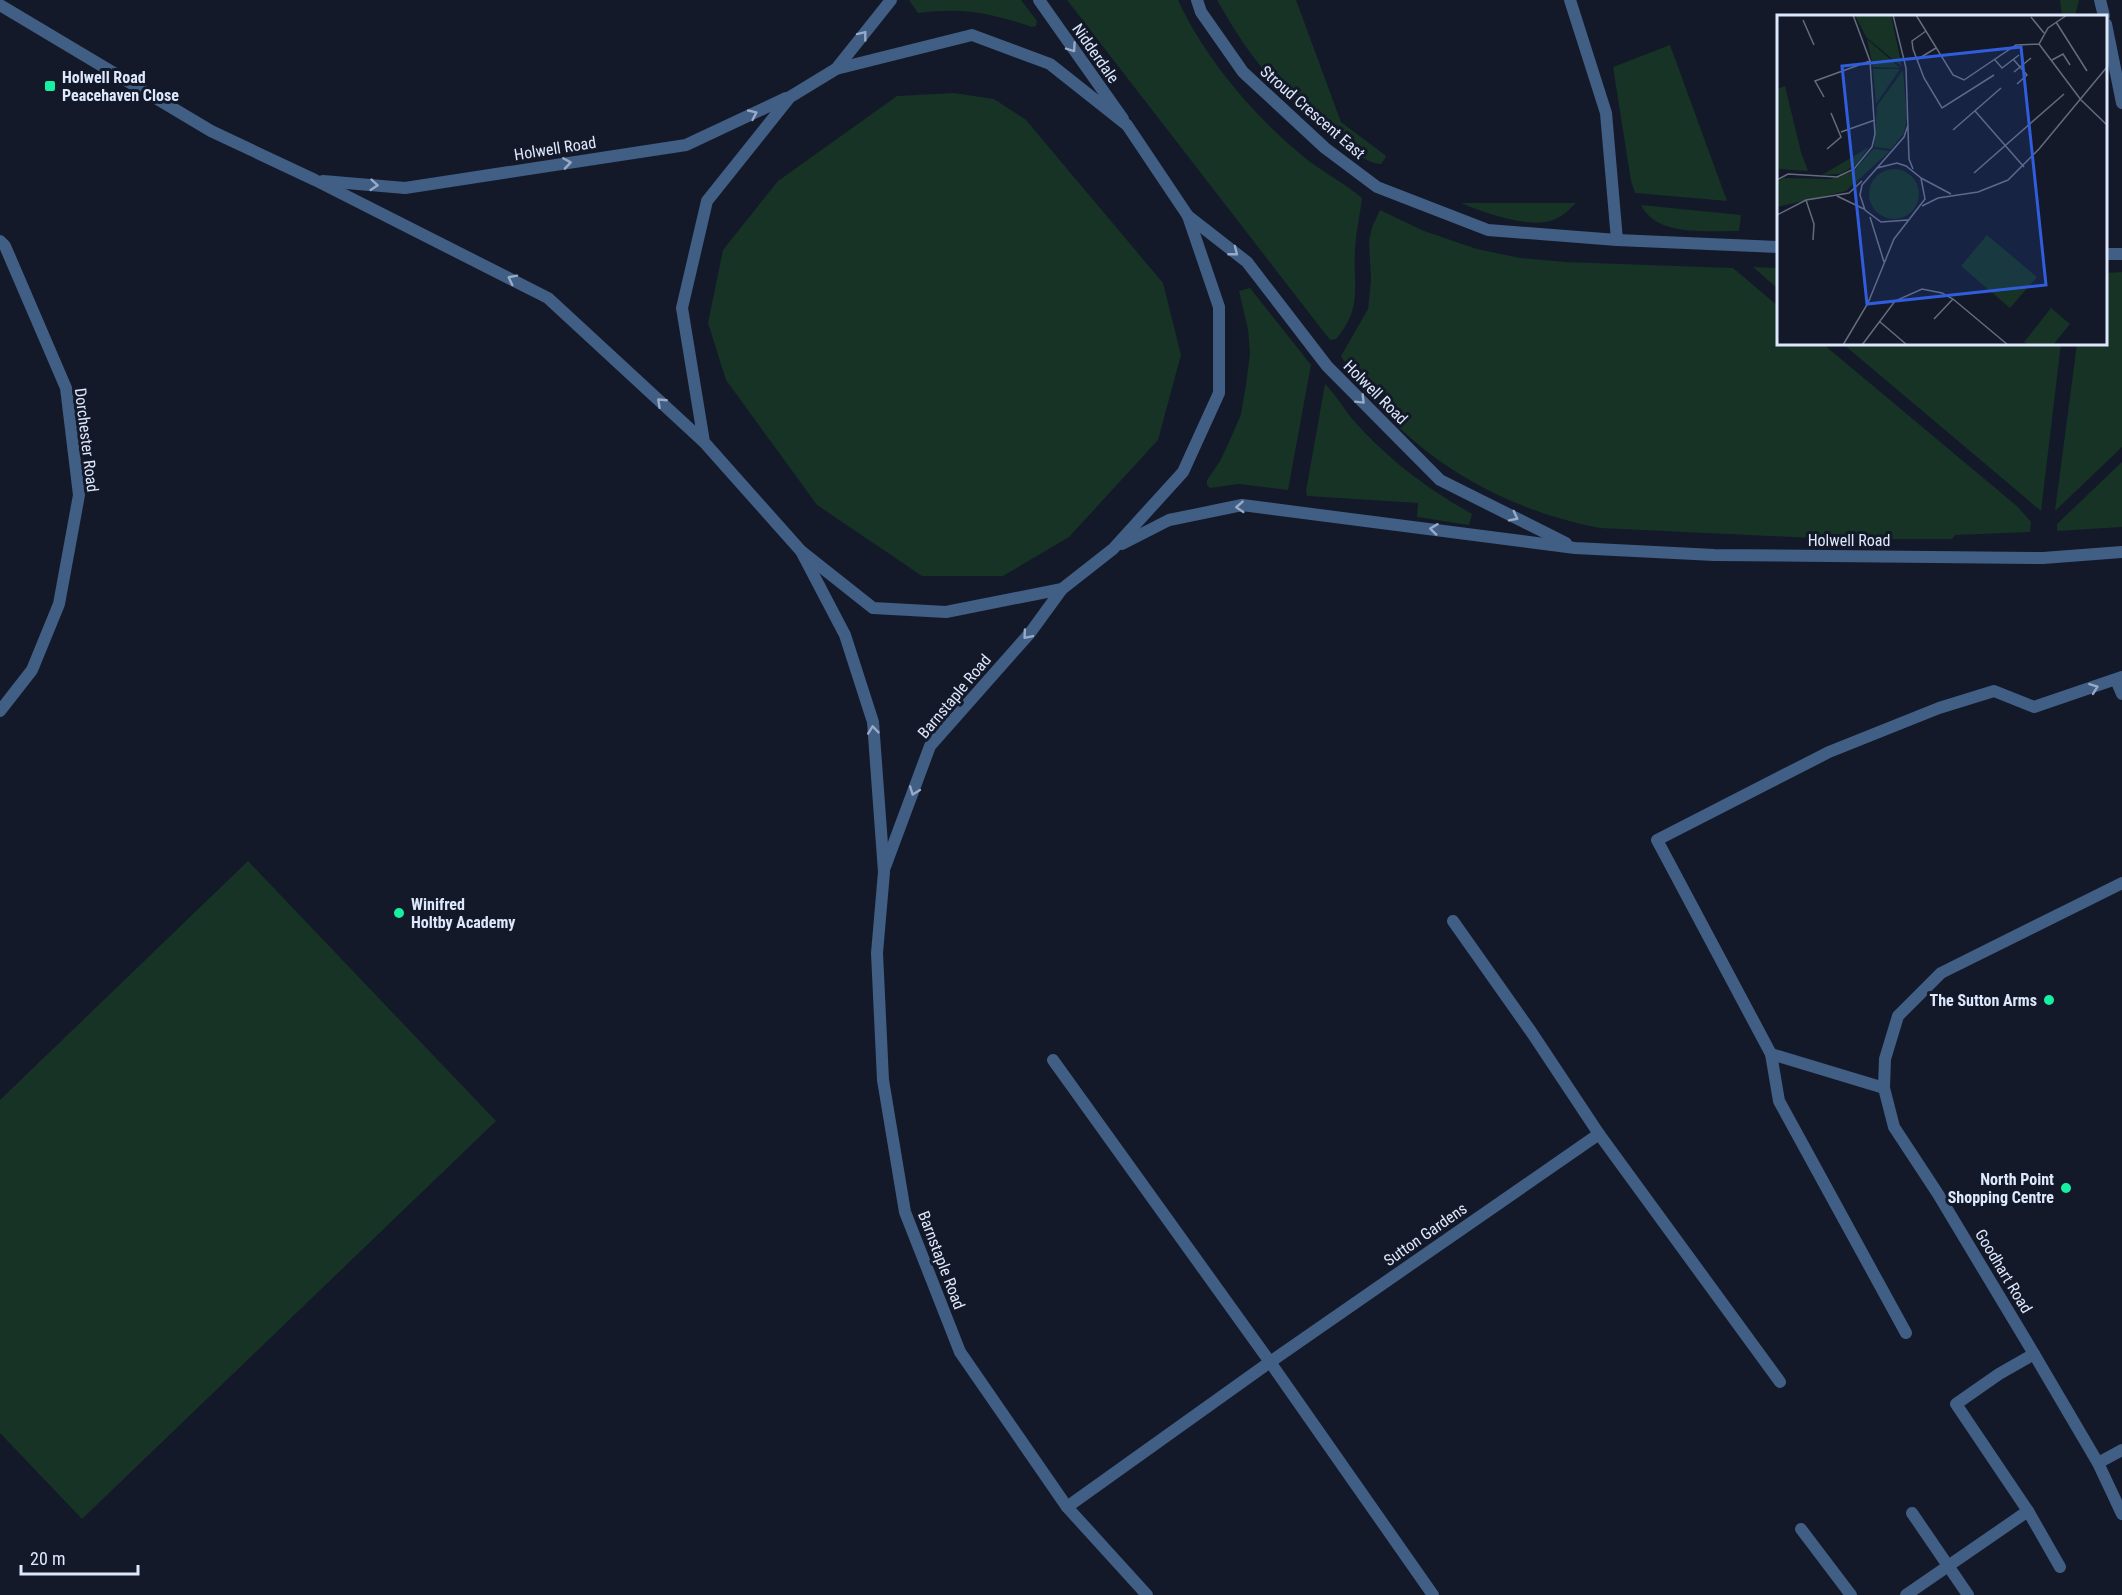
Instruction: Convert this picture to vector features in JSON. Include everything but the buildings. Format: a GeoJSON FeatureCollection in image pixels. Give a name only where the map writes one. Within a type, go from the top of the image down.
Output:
{"type":"FeatureCollection","features":[{"type":"Feature","properties":{"kind":"street"},"geometry":{"type":"LineString","coordinates":[[836,69],[891,0]]}},
{"type":"Feature","properties":{"kind":"street","name":"Nidderdale"},"geometry":{"type":"LineString","coordinates":[[1039,0],[1188,216]]}},
{"type":"Feature","properties":{"kind":"street","name":"Stroud Crescent East"},"geometry":{"type":"LineString","coordinates":[[1197,0],[1201,12],[1243,72],[1325,148],[1377,187],[1488,230],[1617,240],[1777,247]]}},
{"type":"Feature","properties":{"kind":"street"},"geometry":{"type":"LineString","coordinates":[[1570,0],[1606,113],[1617,240]]}},
{"type":"Feature","properties":{"kind":"street"},"geometry":{"type":"LineString","coordinates":[[2100,0],[2104,15]]}},
{"type":"Feature","properties":{"kind":"street","name":"Holwell Road"},"geometry":{"type":"LineString","coordinates":[[0,5],[211,131],[315,180],[548,298],[704,442],[801,551]]}},
{"type":"Feature","properties":{"kind":"street"},"geometry":{"type":"LineString","coordinates":[[2107,29],[2122,103]]}},
{"type":"Feature","properties":{"kind":"street"},"geometry":{"type":"LineString","coordinates":[[704,442],[682,308],[707,201],[790,97],[836,69],[972,35],[1050,64],[1127,125]]}},
{"type":"Feature","properties":{"kind":"street","name":"Holwell Road"},"geometry":{"type":"LineString","coordinates":[[315,180],[405,188],[686,145],[790,97]]}},
{"type":"Feature","properties":{"kind":"street"},"geometry":{"type":"LineString","coordinates":[[801,551],[873,608],[946,612],[1062,589],[1113,549],[1183,472],[1219,393],[1219,307],[1188,216]]}},
{"type":"Feature","properties":{"kind":"street","name":"Holwell Road"},"geometry":{"type":"LineString","coordinates":[[1188,216],[1247,262],[1327,366],[1440,480],[1575,548]]}},
{"type":"Feature","properties":{"kind":"street","name":"Dorchester Road"},"geometry":{"type":"LineString","coordinates":[[0,241],[5,246],[66,388],[79,495],[59,604],[32,670],[0,711]]}},
{"type":"Feature","properties":{"kind":"street","name":"Holwell Road"},"geometry":{"type":"LineString","coordinates":[[1113,549],[1169,520],[1242,505],[1575,548],[1750,556],[2043,558],[2122,552]]}},
{"type":"Feature","properties":{"kind":"street","name":"Barnstaple Road"},"geometry":{"type":"LineString","coordinates":[[801,551],[845,634],[873,722],[884,872],[877,954],[883,1080],[905,1212],[960,1352],[1067,1507],[1147,1595]]}},
{"type":"Feature","properties":{"kind":"street","name":"Barnstaple Road"},"geometry":{"type":"LineString","coordinates":[[884,872],[930,746],[1030,633],[1062,589]]}},
{"type":"Feature","properties":{"kind":"street"},"geometry":{"type":"LineString","coordinates":[[1906,1333],[1779,1101],[1771,1054],[1657,840],[1829,752],[1939,708],[1994,691],[2034,708],[2119,678],[2122,694]]}},
{"type":"Feature","properties":{"kind":"street","name":"Goodhart Road"},"geometry":{"type":"LineString","coordinates":[[2122,883],[1941,973],[1898,1016],[1885,1059],[1884,1088],[1894,1127],[1938,1194],[2034,1354],[2098,1463],[2122,1514]]}},
{"type":"Feature","properties":{"kind":"street"},"geometry":{"type":"LineString","coordinates":[[1453,921],[1532,1033],[1599,1134],[1780,1382]]}},
{"type":"Feature","properties":{"kind":"street"},"geometry":{"type":"LineString","coordinates":[[1771,1054],[1884,1088]]}},
{"type":"Feature","properties":{"kind":"street"},"geometry":{"type":"LineString","coordinates":[[1053,1060],[1270,1362],[1433,1595]]}},
{"type":"Feature","properties":{"kind":"street","name":"Sutton Gardens"},"geometry":{"type":"LineString","coordinates":[[1067,1507],[1270,1362],[1599,1134]]}},
{"type":"Feature","properties":{"kind":"street"},"geometry":{"type":"LineString","coordinates":[[2034,1354],[1999,1374],[1956,1404],[2028,1511],[2060,1567]]}},
{"type":"Feature","properties":{"kind":"street"},"geometry":{"type":"LineString","coordinates":[[2098,1463],[2122,1450]]}},
{"type":"Feature","properties":{"kind":"street"},"geometry":{"type":"LineString","coordinates":[[1906,1595],[2028,1511]]}},
{"type":"Feature","properties":{"kind":"street"},"geometry":{"type":"LineString","coordinates":[[1912,1513],[1968,1595]]}},
{"type":"Feature","properties":{"kind":"street"},"geometry":{"type":"LineString","coordinates":[[1801,1529],[1851,1595]]}},
{"type":"Feature","properties":{"kind":"green space"},"geometry":{"type":"Polygon","coordinates":[[[909,0],[1021,0],[1037,21],[1036,26],[1032,27],[976,12],[918,13],[909,0]]]}},
{"type":"Feature","properties":{"kind":"green space"},"geometry":{"type":"Polygon","coordinates":[[[1067,0],[1178,0],[1189,22],[1218,66],[1252,108],[1309,161],[1362,198],[1356,243],[1353,307],[1350,317],[1336,339],[1330,340],[1067,0]]]}},
{"type":"Feature","properties":{"kind":"green space"},"geometry":{"type":"Polygon","coordinates":[[[1217,0],[1296,0],[1341,122],[1385,155],[1381,164],[1367,160],[1350,150],[1293,101],[1252,55],[1217,0]]]}},
{"type":"Feature","properties":{"kind":"green space"},"geometry":{"type":"Polygon","coordinates":[[[2060,0],[2079,0],[2075,15],[2062,15],[2060,0]]]}},
{"type":"Feature","properties":{"kind":"green space"},"geometry":{"type":"Polygon","coordinates":[[[1670,45],[1727,201],[1635,193],[1631,181],[1613,67],[1670,45]]]}},
{"type":"Feature","properties":{"kind":"green space"},"geometry":{"type":"Polygon","coordinates":[[[954,93],[994,99],[1026,120],[1163,283],[1181,355],[1158,440],[1069,537],[1003,576],[922,576],[817,505],[726,380],[708,323],[723,250],[778,181],[897,96],[954,93]]]}},
{"type":"Feature","properties":{"kind":"green space"},"geometry":{"type":"Polygon","coordinates":[[[1461,203],[1576,203],[1563,215],[1553,220],[1532,223],[1494,215],[1461,203]]]}},
{"type":"Feature","properties":{"kind":"green space"},"geometry":{"type":"Polygon","coordinates":[[[1641,205],[1741,215],[1739,231],[1699,231],[1671,227],[1649,216],[1641,205]]]}},
{"type":"Feature","properties":{"kind":"green space"},"geometry":{"type":"Polygon","coordinates":[[[1380,210],[1424,231],[1477,249],[1520,258],[1565,262],[1733,268],[1777,305],[1777,345],[1824,345],[2018,507],[2031,522],[2030,532],[1955,535],[1952,539],[1836,539],[1600,528],[1561,519],[1523,506],[1486,489],[1452,469],[1420,446],[1364,389],[1341,356],[1368,309],[1371,280],[1369,241],[1372,227],[1380,210]]]}},
{"type":"Feature","properties":{"kind":"green space"},"geometry":{"type":"Polygon","coordinates":[[[1753,267],[1777,268],[1777,288],[1753,267]]]}},
{"type":"Feature","properties":{"kind":"green space"},"geometry":{"type":"Polygon","coordinates":[[[2122,272],[2122,447],[2055,511],[2077,345],[2107,345],[2107,273],[2122,272]]]}},
{"type":"Feature","properties":{"kind":"green space"},"geometry":{"type":"Polygon","coordinates":[[[1250,288],[1311,365],[1288,490],[1239,484],[1210,488],[1207,485],[1207,480],[1220,461],[1241,414],[1250,353],[1248,329],[1239,291],[1250,288]]]}},
{"type":"Feature","properties":{"kind":"green space"},"geometry":{"type":"Polygon","coordinates":[[[1844,345],[2061,345],[2041,511],[1844,345]]]}},
{"type":"Feature","properties":{"kind":"green space"},"geometry":{"type":"Polygon","coordinates":[[[1325,384],[1354,421],[1395,461],[1439,494],[1472,514],[1469,525],[1417,517],[1418,503],[1307,496],[1325,384]]]}},
{"type":"Feature","properties":{"kind":"green space"},"geometry":{"type":"Polygon","coordinates":[[[2122,462],[2122,527],[2057,531],[2057,524],[2122,462]]]}},
{"type":"Feature","properties":{"kind":"green space"},"geometry":{"type":"Polygon","coordinates":[[[248,861],[496,1121],[82,1519],[0,1433],[0,1100],[248,861]]]}},
{"type":"Feature","properties":{"kind":"place","name":"Holwell Road Peacehaven Close"},"geometry":{"type":"Point","coordinates":[50,86]}},
{"type":"Feature","properties":{"kind":"place","name":"Winifred Holtby Academy"},"geometry":{"type":"Point","coordinates":[399,913]}},
{"type":"Feature","properties":{"kind":"place","name":"The Sutton Arms"},"geometry":{"type":"Point","coordinates":[2049,1000]}},
{"type":"Feature","properties":{"kind":"place","name":"North Point Shopping Centre"},"geometry":{"type":"Point","coordinates":[2066,1188]}}]}
